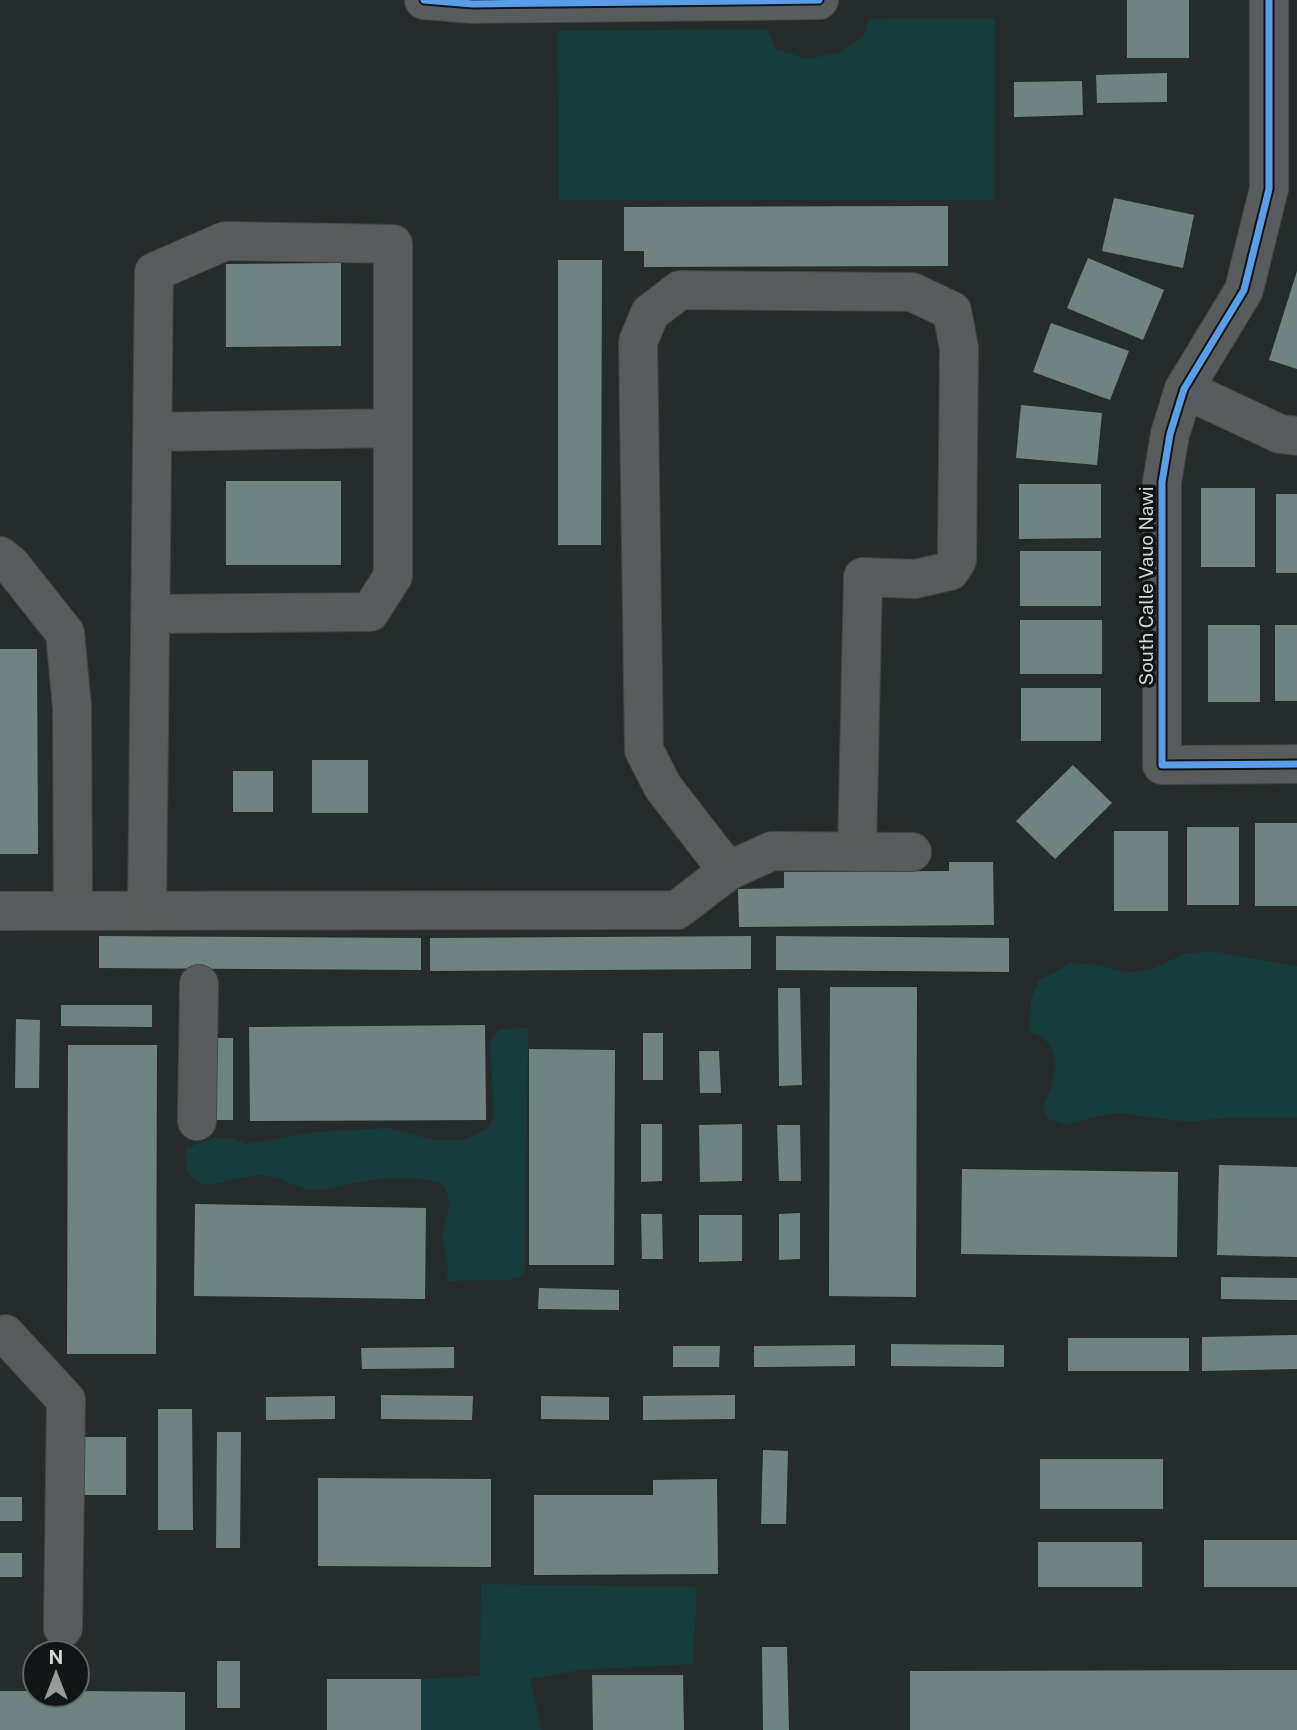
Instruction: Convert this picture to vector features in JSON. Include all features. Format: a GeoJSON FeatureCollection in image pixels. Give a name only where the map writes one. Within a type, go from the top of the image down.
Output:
{"type":"FeatureCollection","features":[{"type":"Feature","properties":{"kind":"street"},"geometry":{"type":"LineString","coordinates":[[424,0],[473,5],[819,0]]}},
{"type":"Feature","properties":{"kind":"street","name":"South Calle Vauo Nawi"},"geometry":{"type":"LineString","coordinates":[[1269,0],[1283,149],[1269,189],[1244,290],[1184,389],[1170,434],[1162,482],[1162,765],[1297,764]]}},
{"type":"Feature","properties":{"kind":"street"},"geometry":{"type":"LineString","coordinates":[[147,911],[150,614],[153,432],[154,272],[225,241],[393,244],[393,576],[370,612],[150,614]]}},
{"type":"Feature","properties":{"kind":"street"},"geometry":{"type":"LineString","coordinates":[[729,871],[663,787],[644,750],[638,342],[650,313],[680,290],[912,292],[952,311],[959,348],[957,560],[950,571],[915,579],[863,577],[857,852]]}},
{"type":"Feature","properties":{"kind":"street"},"geometry":{"type":"LineString","coordinates":[[1184,389],[1280,434],[1297,436]]}},
{"type":"Feature","properties":{"kind":"street"},"geometry":{"type":"LineString","coordinates":[[153,432],[393,428]]}},
{"type":"Feature","properties":{"kind":"street"},"geometry":{"type":"LineString","coordinates":[[0,556],[11,565],[65,633],[72,707],[73,911]]}},
{"type":"Feature","properties":{"kind":"street"},"geometry":{"type":"LineString","coordinates":[[0,911],[677,910],[729,871],[772,851],[912,852]]}},
{"type":"Feature","properties":{"kind":"street"},"geometry":{"type":"LineString","coordinates":[[197,1121],[200,984]]}},
{"type":"Feature","properties":{"kind":"street"},"geometry":{"type":"LineString","coordinates":[[5,1334],[66,1400],[63,1628]]}},
{"type":"Feature","properties":{"kind":"shaded area"},"geometry":{"type":"Polygon","coordinates":[[[995,18],[994,200],[559,200],[558,31],[767,29],[776,49],[808,59],[838,53],[864,36],[869,19],[995,18]]]}},
{"type":"Feature","properties":{"kind":"shaded area"},"geometry":{"type":"Polygon","coordinates":[[[1211,951],[1297,966],[1297,1118],[1224,1118],[1189,1122],[1117,1113],[1066,1125],[1048,1119],[1043,1106],[1055,1072],[1054,1055],[1045,1040],[1029,1032],[1031,1000],[1038,981],[1071,963],[1099,965],[1127,973],[1152,969],[1184,954],[1211,951]]]}},
{"type":"Feature","properties":{"kind":"shaded area"},"geometry":{"type":"Polygon","coordinates":[[[528,1028],[525,1275],[508,1280],[447,1281],[448,1264],[442,1238],[450,1201],[443,1184],[434,1181],[387,1179],[316,1190],[259,1175],[202,1184],[189,1174],[185,1159],[186,1148],[213,1138],[234,1139],[246,1144],[318,1132],[388,1128],[434,1140],[465,1140],[488,1128],[494,1118],[490,1041],[499,1029],[528,1028]]]}},
{"type":"Feature","properties":{"kind":"shaded area"},"geometry":{"type":"Polygon","coordinates":[[[481,1584],[697,1587],[693,1664],[580,1670],[530,1679],[542,1730],[421,1730],[421,1679],[480,1676],[481,1584]]]}},
{"type":"Feature","properties":{"kind":"building"},"geometry":{"type":"Polygon","coordinates":[[[1127,0],[1189,0],[1189,58],[1127,58],[1127,0]]]}},
{"type":"Feature","properties":{"kind":"building"},"geometry":{"type":"Polygon","coordinates":[[[1167,73],[1167,102],[1097,103],[1096,75],[1167,73]]]}},
{"type":"Feature","properties":{"kind":"building"},"geometry":{"type":"Polygon","coordinates":[[[1082,81],[1083,115],[1014,117],[1014,82],[1082,81]]]}},
{"type":"Feature","properties":{"kind":"building"},"geometry":{"type":"Polygon","coordinates":[[[1114,198],[1194,215],[1183,268],[1102,251],[1114,198]]]}},
{"type":"Feature","properties":{"kind":"building"},"geometry":{"type":"Polygon","coordinates":[[[948,206],[948,266],[644,267],[644,251],[624,251],[624,207],[948,206]]]}},
{"type":"Feature","properties":{"kind":"building"},"geometry":{"type":"Polygon","coordinates":[[[1088,258],[1164,290],[1143,340],[1067,308],[1088,258]]]}},
{"type":"Feature","properties":{"kind":"building"},"geometry":{"type":"Polygon","coordinates":[[[558,260],[602,260],[601,545],[558,545],[558,260]]]}},
{"type":"Feature","properties":{"kind":"building"},"geometry":{"type":"Polygon","coordinates":[[[341,263],[341,346],[226,347],[226,264],[341,263]]]}},
{"type":"Feature","properties":{"kind":"building"},"geometry":{"type":"Polygon","coordinates":[[[1297,271],[1297,369],[1269,360],[1297,271]]]}},
{"type":"Feature","properties":{"kind":"building"},"geometry":{"type":"Polygon","coordinates":[[[1051,323],[1129,351],[1110,400],[1033,372],[1051,323]]]}},
{"type":"Feature","properties":{"kind":"building"},"geometry":{"type":"Polygon","coordinates":[[[1021,405],[1102,413],[1097,465],[1016,458],[1021,405]]]}},
{"type":"Feature","properties":{"kind":"building"},"geometry":{"type":"Polygon","coordinates":[[[226,481],[341,481],[341,565],[226,565],[226,481]]]}},
{"type":"Feature","properties":{"kind":"building"},"geometry":{"type":"Polygon","coordinates":[[[1019,484],[1101,484],[1101,538],[1019,539],[1019,484]]]}},
{"type":"Feature","properties":{"kind":"building"},"geometry":{"type":"Polygon","coordinates":[[[1201,488],[1255,488],[1255,567],[1201,567],[1201,488]]]}},
{"type":"Feature","properties":{"kind":"building"},"geometry":{"type":"Polygon","coordinates":[[[1276,494],[1297,494],[1297,573],[1276,573],[1276,494]]]}},
{"type":"Feature","properties":{"kind":"building"},"geometry":{"type":"Polygon","coordinates":[[[1020,551],[1101,551],[1101,606],[1020,606],[1020,551]]]}},
{"type":"Feature","properties":{"kind":"building"},"geometry":{"type":"Polygon","coordinates":[[[1020,620],[1102,620],[1102,674],[1020,674],[1020,620]]]}},
{"type":"Feature","properties":{"kind":"building"},"geometry":{"type":"Polygon","coordinates":[[[1208,625],[1260,625],[1260,702],[1208,702],[1208,625]]]}},
{"type":"Feature","properties":{"kind":"building"},"geometry":{"type":"Polygon","coordinates":[[[1275,625],[1297,625],[1297,701],[1275,701],[1275,625]]]}},
{"type":"Feature","properties":{"kind":"building"},"geometry":{"type":"Polygon","coordinates":[[[0,649],[37,649],[38,854],[0,854],[0,649]]]}},
{"type":"Feature","properties":{"kind":"building"},"geometry":{"type":"Polygon","coordinates":[[[1021,688],[1101,688],[1101,741],[1021,741],[1021,688]]]}},
{"type":"Feature","properties":{"kind":"building"},"geometry":{"type":"Polygon","coordinates":[[[312,760],[368,760],[368,813],[312,813],[312,760]]]}},
{"type":"Feature","properties":{"kind":"building"},"geometry":{"type":"Polygon","coordinates":[[[1073,765],[1112,803],[1055,859],[1016,821],[1073,765]]]}},
{"type":"Feature","properties":{"kind":"building"},"geometry":{"type":"Polygon","coordinates":[[[233,771],[273,771],[273,812],[233,812],[233,771]]]}},
{"type":"Feature","properties":{"kind":"building"},"geometry":{"type":"Polygon","coordinates":[[[1255,823],[1297,823],[1297,906],[1255,906],[1255,823]]]}},
{"type":"Feature","properties":{"kind":"building"},"geometry":{"type":"Polygon","coordinates":[[[1187,827],[1239,827],[1239,905],[1187,905],[1187,827]]]}},
{"type":"Feature","properties":{"kind":"building"},"geometry":{"type":"Polygon","coordinates":[[[1114,831],[1168,831],[1168,911],[1114,911],[1114,831]]]}},
{"type":"Feature","properties":{"kind":"building"},"geometry":{"type":"Polygon","coordinates":[[[949,862],[993,862],[994,925],[739,927],[738,889],[784,888],[784,872],[949,871],[949,862]]]}},
{"type":"Feature","properties":{"kind":"building"},"geometry":{"type":"Polygon","coordinates":[[[99,936],[421,938],[421,970],[99,968],[99,936]]]}},
{"type":"Feature","properties":{"kind":"building"},"geometry":{"type":"Polygon","coordinates":[[[751,936],[751,969],[430,971],[430,938],[751,936]]]}},
{"type":"Feature","properties":{"kind":"building"},"geometry":{"type":"Polygon","coordinates":[[[776,936],[1009,938],[1009,972],[776,970],[776,936]]]}},
{"type":"Feature","properties":{"kind":"building"},"geometry":{"type":"Polygon","coordinates":[[[830,987],[917,987],[916,1297],[829,1296],[830,987]]]}},
{"type":"Feature","properties":{"kind":"building"},"geometry":{"type":"Polygon","coordinates":[[[778,988],[800,988],[802,1085],[779,1086],[778,988]]]}},
{"type":"Feature","properties":{"kind":"building"},"geometry":{"type":"Polygon","coordinates":[[[61,1005],[152,1005],[152,1027],[61,1026],[61,1005]]]}},
{"type":"Feature","properties":{"kind":"building"},"geometry":{"type":"Polygon","coordinates":[[[16,1019],[40,1020],[39,1088],[15,1088],[16,1019]]]}},
{"type":"Feature","properties":{"kind":"building"},"geometry":{"type":"Polygon","coordinates":[[[485,1025],[486,1120],[250,1121],[249,1027],[485,1025]]]}},
{"type":"Feature","properties":{"kind":"building"},"geometry":{"type":"Polygon","coordinates":[[[643,1033],[663,1033],[663,1080],[643,1080],[643,1033]]]}},
{"type":"Feature","properties":{"kind":"building"},"geometry":{"type":"Polygon","coordinates":[[[214,1038],[233,1038],[233,1120],[214,1120],[214,1038]]]}},
{"type":"Feature","properties":{"kind":"building"},"geometry":{"type":"Polygon","coordinates":[[[68,1045],[157,1045],[156,1354],[67,1354],[68,1045]]]}},
{"type":"Feature","properties":{"kind":"building"},"geometry":{"type":"Polygon","coordinates":[[[529,1049],[615,1050],[614,1265],[529,1265],[529,1049]]]}},
{"type":"Feature","properties":{"kind":"building"},"geometry":{"type":"Polygon","coordinates":[[[699,1051],[719,1051],[721,1093],[700,1093],[699,1051]]]}},
{"type":"Feature","properties":{"kind":"building"},"geometry":{"type":"Polygon","coordinates":[[[641,1124],[662,1124],[662,1181],[641,1182],[641,1124]]]}},
{"type":"Feature","properties":{"kind":"building"},"geometry":{"type":"Polygon","coordinates":[[[742,1124],[742,1181],[700,1182],[699,1125],[742,1124]]]}},
{"type":"Feature","properties":{"kind":"building"},"geometry":{"type":"Polygon","coordinates":[[[777,1125],[800,1125],[801,1181],[779,1181],[777,1125]]]}},
{"type":"Feature","properties":{"kind":"building"},"geometry":{"type":"Polygon","coordinates":[[[1219,1165],[1297,1167],[1297,1257],[1217,1255],[1219,1165]]]}},
{"type":"Feature","properties":{"kind":"building"},"geometry":{"type":"Polygon","coordinates":[[[962,1169],[1178,1172],[1177,1257],[961,1254],[962,1169]]]}},
{"type":"Feature","properties":{"kind":"building"},"geometry":{"type":"Polygon","coordinates":[[[195,1204],[426,1208],[425,1299],[194,1296],[195,1204]]]}},
{"type":"Feature","properties":{"kind":"building"},"geometry":{"type":"Polygon","coordinates":[[[800,1213],[800,1259],[779,1260],[779,1214],[800,1213]]]}},
{"type":"Feature","properties":{"kind":"building"},"geometry":{"type":"Polygon","coordinates":[[[641,1214],[662,1214],[663,1259],[642,1259],[641,1214]]]}},
{"type":"Feature","properties":{"kind":"building"},"geometry":{"type":"Polygon","coordinates":[[[699,1215],[742,1215],[742,1261],[699,1262],[699,1215]]]}},
{"type":"Feature","properties":{"kind":"building"},"geometry":{"type":"Polygon","coordinates":[[[1221,1277],[1297,1278],[1297,1300],[1221,1299],[1221,1277]]]}},
{"type":"Feature","properties":{"kind":"building"},"geometry":{"type":"Polygon","coordinates":[[[539,1288],[619,1290],[619,1310],[538,1309],[539,1288]]]}},
{"type":"Feature","properties":{"kind":"building"},"geometry":{"type":"Polygon","coordinates":[[[1297,1335],[1297,1369],[1202,1371],[1202,1337],[1297,1335]]]}},
{"type":"Feature","properties":{"kind":"building"},"geometry":{"type":"Polygon","coordinates":[[[1068,1338],[1189,1338],[1189,1371],[1068,1371],[1068,1338]]]}},
{"type":"Feature","properties":{"kind":"building"},"geometry":{"type":"Polygon","coordinates":[[[891,1344],[1004,1345],[1004,1367],[891,1366],[891,1344]]]}},
{"type":"Feature","properties":{"kind":"building"},"geometry":{"type":"Polygon","coordinates":[[[855,1345],[855,1366],[754,1367],[754,1346],[855,1345]]]}},
{"type":"Feature","properties":{"kind":"building"},"geometry":{"type":"Polygon","coordinates":[[[673,1346],[720,1346],[719,1367],[673,1367],[673,1346]]]}},
{"type":"Feature","properties":{"kind":"building"},"geometry":{"type":"Polygon","coordinates":[[[454,1347],[454,1368],[362,1369],[361,1348],[454,1347]]]}},
{"type":"Feature","properties":{"kind":"building"},"geometry":{"type":"Polygon","coordinates":[[[381,1395],[473,1396],[472,1420],[381,1419],[381,1395]]]}},
{"type":"Feature","properties":{"kind":"building"},"geometry":{"type":"Polygon","coordinates":[[[735,1395],[735,1419],[643,1420],[643,1396],[735,1395]]]}},
{"type":"Feature","properties":{"kind":"building"},"geometry":{"type":"Polygon","coordinates":[[[335,1396],[335,1419],[266,1420],[266,1397],[335,1396]]]}},
{"type":"Feature","properties":{"kind":"building"},"geometry":{"type":"Polygon","coordinates":[[[541,1396],[609,1397],[609,1420],[541,1419],[541,1396]]]}},
{"type":"Feature","properties":{"kind":"building"},"geometry":{"type":"Polygon","coordinates":[[[158,1409],[192,1409],[193,1530],[158,1530],[158,1409]]]}},
{"type":"Feature","properties":{"kind":"building"},"geometry":{"type":"Polygon","coordinates":[[[217,1432],[241,1432],[240,1548],[216,1548],[217,1432]]]}},
{"type":"Feature","properties":{"kind":"building"},"geometry":{"type":"Polygon","coordinates":[[[78,1437],[126,1437],[126,1495],[78,1495],[78,1437]]]}},
{"type":"Feature","properties":{"kind":"building"},"geometry":{"type":"Polygon","coordinates":[[[763,1450],[788,1451],[786,1524],[761,1524],[763,1450]]]}},
{"type":"Feature","properties":{"kind":"building"},"geometry":{"type":"Polygon","coordinates":[[[1040,1459],[1163,1459],[1163,1509],[1040,1509],[1040,1459]]]}},
{"type":"Feature","properties":{"kind":"building"},"geometry":{"type":"Polygon","coordinates":[[[318,1478],[491,1479],[491,1567],[318,1566],[318,1478]]]}},
{"type":"Feature","properties":{"kind":"building"},"geometry":{"type":"Polygon","coordinates":[[[717,1479],[718,1574],[534,1575],[534,1495],[653,1495],[653,1480],[717,1479]]]}},
{"type":"Feature","properties":{"kind":"building"},"geometry":{"type":"Polygon","coordinates":[[[0,1497],[22,1497],[22,1521],[0,1521],[0,1497]]]}},
{"type":"Feature","properties":{"kind":"building"},"geometry":{"type":"Polygon","coordinates":[[[1204,1540],[1297,1540],[1297,1587],[1204,1587],[1204,1540]]]}},
{"type":"Feature","properties":{"kind":"building"},"geometry":{"type":"Polygon","coordinates":[[[1038,1542],[1142,1542],[1142,1587],[1038,1587],[1038,1542]]]}},
{"type":"Feature","properties":{"kind":"building"},"geometry":{"type":"Polygon","coordinates":[[[0,1553],[22,1553],[22,1577],[0,1577],[0,1553]]]}},
{"type":"Feature","properties":{"kind":"building"},"geometry":{"type":"Polygon","coordinates":[[[762,1647],[787,1647],[789,1730],[763,1730],[762,1647]]]}},
{"type":"Feature","properties":{"kind":"building"},"geometry":{"type":"Polygon","coordinates":[[[217,1661],[240,1661],[240,1708],[217,1708],[217,1661]]]}},
{"type":"Feature","properties":{"kind":"building"},"geometry":{"type":"Polygon","coordinates":[[[1297,1670],[1297,1730],[910,1730],[910,1671],[1297,1670]]]}},
{"type":"Feature","properties":{"kind":"building"},"geometry":{"type":"Polygon","coordinates":[[[592,1675],[683,1675],[684,1730],[593,1730],[592,1675]]]}},
{"type":"Feature","properties":{"kind":"building"},"geometry":{"type":"Polygon","coordinates":[[[327,1679],[421,1679],[421,1730],[327,1730],[327,1679]]]}},
{"type":"Feature","properties":{"kind":"building"},"geometry":{"type":"Polygon","coordinates":[[[0,1691],[21,1691],[21,1709],[91,1709],[91,1691],[185,1692],[185,1730],[0,1730],[0,1691]]]}},
{"type":"Feature","properties":{"kind":"cycle path"},"geometry":{"type":"LineString","coordinates":[[424,0],[473,4],[819,0]]}},
{"type":"Feature","properties":{"kind":"cycle path"},"geometry":{"type":"LineString","coordinates":[[1269,0],[1269,189],[1244,290],[1184,389],[1170,434],[1162,482],[1162,765],[1297,764]]}}]}
